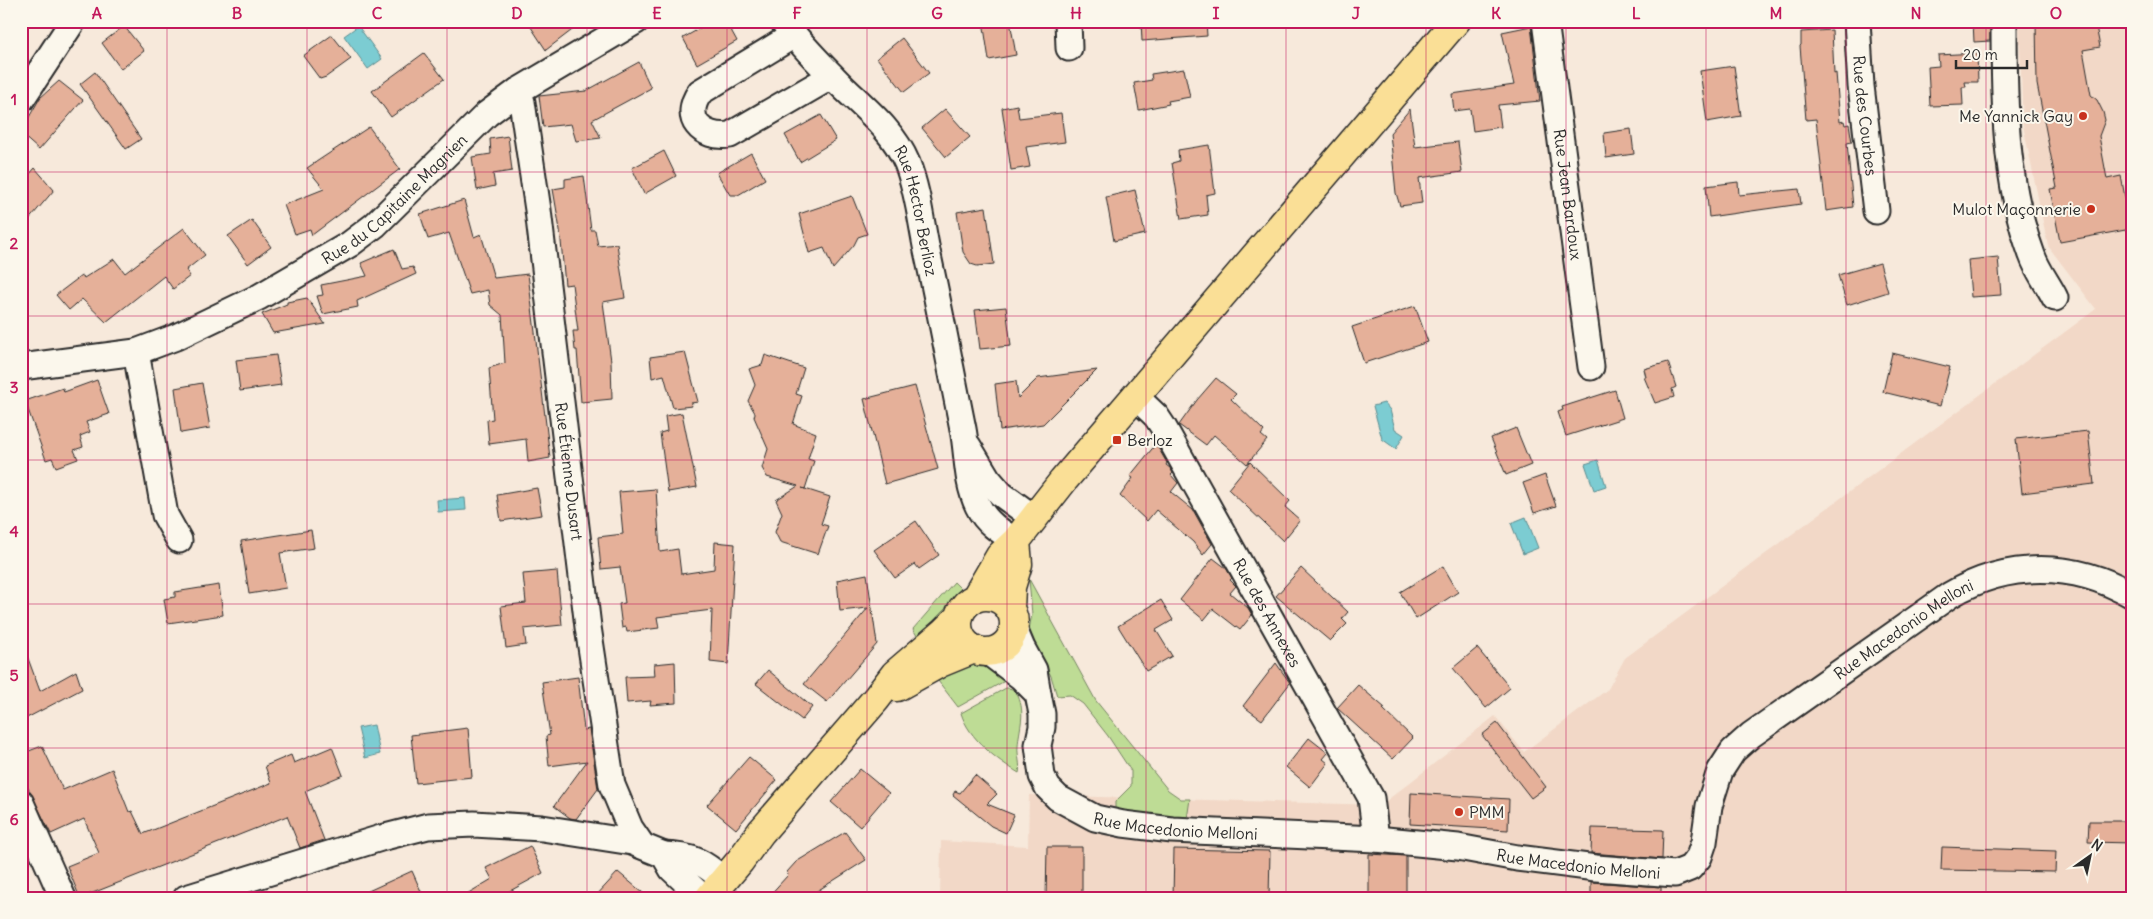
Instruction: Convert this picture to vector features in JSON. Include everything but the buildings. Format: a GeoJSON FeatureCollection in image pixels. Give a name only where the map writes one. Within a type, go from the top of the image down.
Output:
{"type":"FeatureCollection","features":[{"type":"Feature","properties":{"kind":"main road"},"geometry":{"type":"LineString","coordinates":[[981,651],[969,646],[961,636],[967,607],[1000,556],[1016,542],[1135,396],[1456,21]]}},
{"type":"Feature","properties":{"kind":"main road"},"geometry":{"type":"LineString","coordinates":[[876,699],[940,662],[1003,646],[1010,638],[1012,619],[1011,587],[1018,564],[1016,542]]}},
{"type":"Feature","properties":{"kind":"main road"},"geometry":{"type":"LineString","coordinates":[[717,889],[786,802],[876,699],[894,674],[967,607],[987,596],[998,598],[1012,619]]}},
{"type":"Feature","properties":{"kind":"street"},"geometry":{"type":"LineString","coordinates":[[21,100],[73,21]]}},
{"type":"Feature","properties":{"kind":"street","name":"Rue du Capitaine Magnien"},"geometry":{"type":"LineString","coordinates":[[21,367],[136,352],[176,337],[259,297],[350,244],[376,225],[487,114],[518,90],[636,21]]}},
{"type":"Feature","properties":{"kind":"street"},"geometry":{"type":"LineString","coordinates":[[1068,21],[1069,48]]}},
{"type":"Feature","properties":{"kind":"street","name":"Rue Jean Bardoux"},"geometry":{"type":"LineString","coordinates":[[1545,21],[1591,367]]}},
{"type":"Feature","properties":{"kind":"street","name":"Rue des Courbes"},"geometry":{"type":"LineString","coordinates":[[1857,21],[1860,86],[1876,211]]}},
{"type":"Feature","properties":{"kind":"street"},"geometry":{"type":"LineString","coordinates":[[2004,21],[2006,120],[2013,182],[2021,220],[2032,256],[2055,298]]}},
{"type":"Feature","properties":{"kind":"street"},"geometry":{"type":"LineString","coordinates":[[789,28],[700,92],[693,102],[692,114],[700,129],[716,137],[730,135],[832,76]]}},
{"type":"Feature","properties":{"kind":"street","name":"Rue Hector Berlioz"},"geometry":{"type":"LineString","coordinates":[[789,28],[832,76],[882,125],[898,144],[907,163],[913,181],[965,442],[967,470],[978,507],[994,527],[1016,542]]}},
{"type":"Feature","properties":{"kind":"street","name":"Rue Étienne Dusart"},"geometry":{"type":"LineString","coordinates":[[518,90],[522,102],[538,210],[587,617],[612,785],[630,828],[641,844]]}},
{"type":"Feature","properties":{"kind":"street"},"geometry":{"type":"LineString","coordinates":[[136,352],[165,515],[179,540]]}},
{"type":"Feature","properties":{"kind":"street","name":"Rue des Annexes"},"geometry":{"type":"LineString","coordinates":[[1135,396],[1156,416],[1164,428],[1371,798],[1376,839]]}},
{"type":"Feature","properties":{"kind":"street","name":"Rue Hector Berlioz"},"geometry":{"type":"LineString","coordinates":[[965,442],[988,479],[1001,494],[1034,518]]}},
{"type":"Feature","properties":{"kind":"street","name":"Rue Macedonio Melloni"},"geometry":{"type":"LineString","coordinates":[[1012,619],[1022,648],[1034,670],[1042,714],[1042,727],[1038,745],[1042,776],[1048,788],[1058,798],[1095,818],[1123,824],[1172,830],[1376,839],[1458,847],[1517,858],[1596,868],[1675,874],[1690,868],[1699,857],[1704,842],[1708,806],[1713,789],[1720,771],[1733,750],[1751,735],[1968,584],[1990,576],[2037,568],[2095,578],[2132,595]]}},
{"type":"Feature","properties":{"kind":"street"},"geometry":{"type":"LineString","coordinates":[[981,651],[1021,677],[1038,694]]}},
{"type":"Feature","properties":{"kind":"street"},"geometry":{"type":"LineString","coordinates":[[22,806],[63,898]]}},
{"type":"Feature","properties":{"kind":"street"},"geometry":{"type":"LineString","coordinates":[[186,898],[381,838],[428,826],[474,824],[526,827],[641,844],[664,854],[685,855],[696,859],[717,889]]}},
{"type":"Feature","properties":{"kind":"street"},"geometry":{"type":"LineString","coordinates":[[664,854],[672,869],[703,898]]}},
{"type":"Feature","properties":{"kind":"shaded area"},"geometry":{"type":"Polygon","coordinates":[[[2019,21],[2132,21],[2132,898],[940,898],[941,841],[1028,846],[1029,795],[1381,805],[1495,716],[1524,752],[1608,689],[1625,658],[2096,309],[2048,246],[2023,125],[2019,21]]]}},
{"type":"Feature","properties":{"kind":"green space"},"geometry":{"type":"Polygon","coordinates":[[[1029,579],[1096,701],[1168,790],[1181,799],[1190,799],[1187,819],[1115,810],[1115,802],[1131,786],[1131,771],[1108,736],[1083,704],[1070,695],[1057,696],[1051,676],[1031,638],[1029,629],[1032,615],[1029,579]]]}},
{"type":"Feature","properties":{"kind":"green space"},"geometry":{"type":"Polygon","coordinates":[[[954,582],[962,590],[949,605],[944,615],[920,641],[913,629],[954,582]]]}},
{"type":"Feature","properties":{"kind":"green space"},"geometry":{"type":"Polygon","coordinates":[[[969,663],[988,667],[1010,678],[958,707],[935,677],[969,663]]]}},
{"type":"Feature","properties":{"kind":"green space"},"geometry":{"type":"Polygon","coordinates":[[[1006,688],[1016,692],[1022,709],[1018,749],[1019,773],[993,755],[977,740],[970,732],[961,713],[1006,688]]]}},
{"type":"Feature","properties":{"kind":"water"},"geometry":{"type":"Polygon","coordinates":[[[358,26],[382,59],[368,69],[344,36],[358,26]]]}},
{"type":"Feature","properties":{"kind":"water"},"geometry":{"type":"Polygon","coordinates":[[[1384,403],[1390,410],[1395,429],[1404,435],[1396,449],[1382,439],[1373,406],[1384,403]]]}},
{"type":"Feature","properties":{"kind":"water"},"geometry":{"type":"Polygon","coordinates":[[[1598,460],[1606,486],[1594,490],[1585,464],[1598,460]]]}},
{"type":"Feature","properties":{"kind":"water"},"geometry":{"type":"Polygon","coordinates":[[[465,498],[466,510],[438,512],[437,500],[465,498]]]}},
{"type":"Feature","properties":{"kind":"water"},"geometry":{"type":"Polygon","coordinates":[[[1526,517],[1538,548],[1523,554],[1511,523],[1526,517]]]}},
{"type":"Feature","properties":{"kind":"water"},"geometry":{"type":"Polygon","coordinates":[[[374,725],[380,754],[365,758],[358,728],[374,725]]]}},
{"type":"Feature","properties":{"kind":"place","name":"Me Yannick Gay"},"geometry":{"type":"Point","coordinates":[2083,116]}},
{"type":"Feature","properties":{"kind":"place","name":"Mulot Maçonnerie"},"geometry":{"type":"Point","coordinates":[2091,209]}},
{"type":"Feature","properties":{"kind":"place","name":"Berloz"},"geometry":{"type":"Point","coordinates":[1117,440]}},
{"type":"Feature","properties":{"kind":"place","name":"PMM"},"geometry":{"type":"Point","coordinates":[1459,812]}}]}
